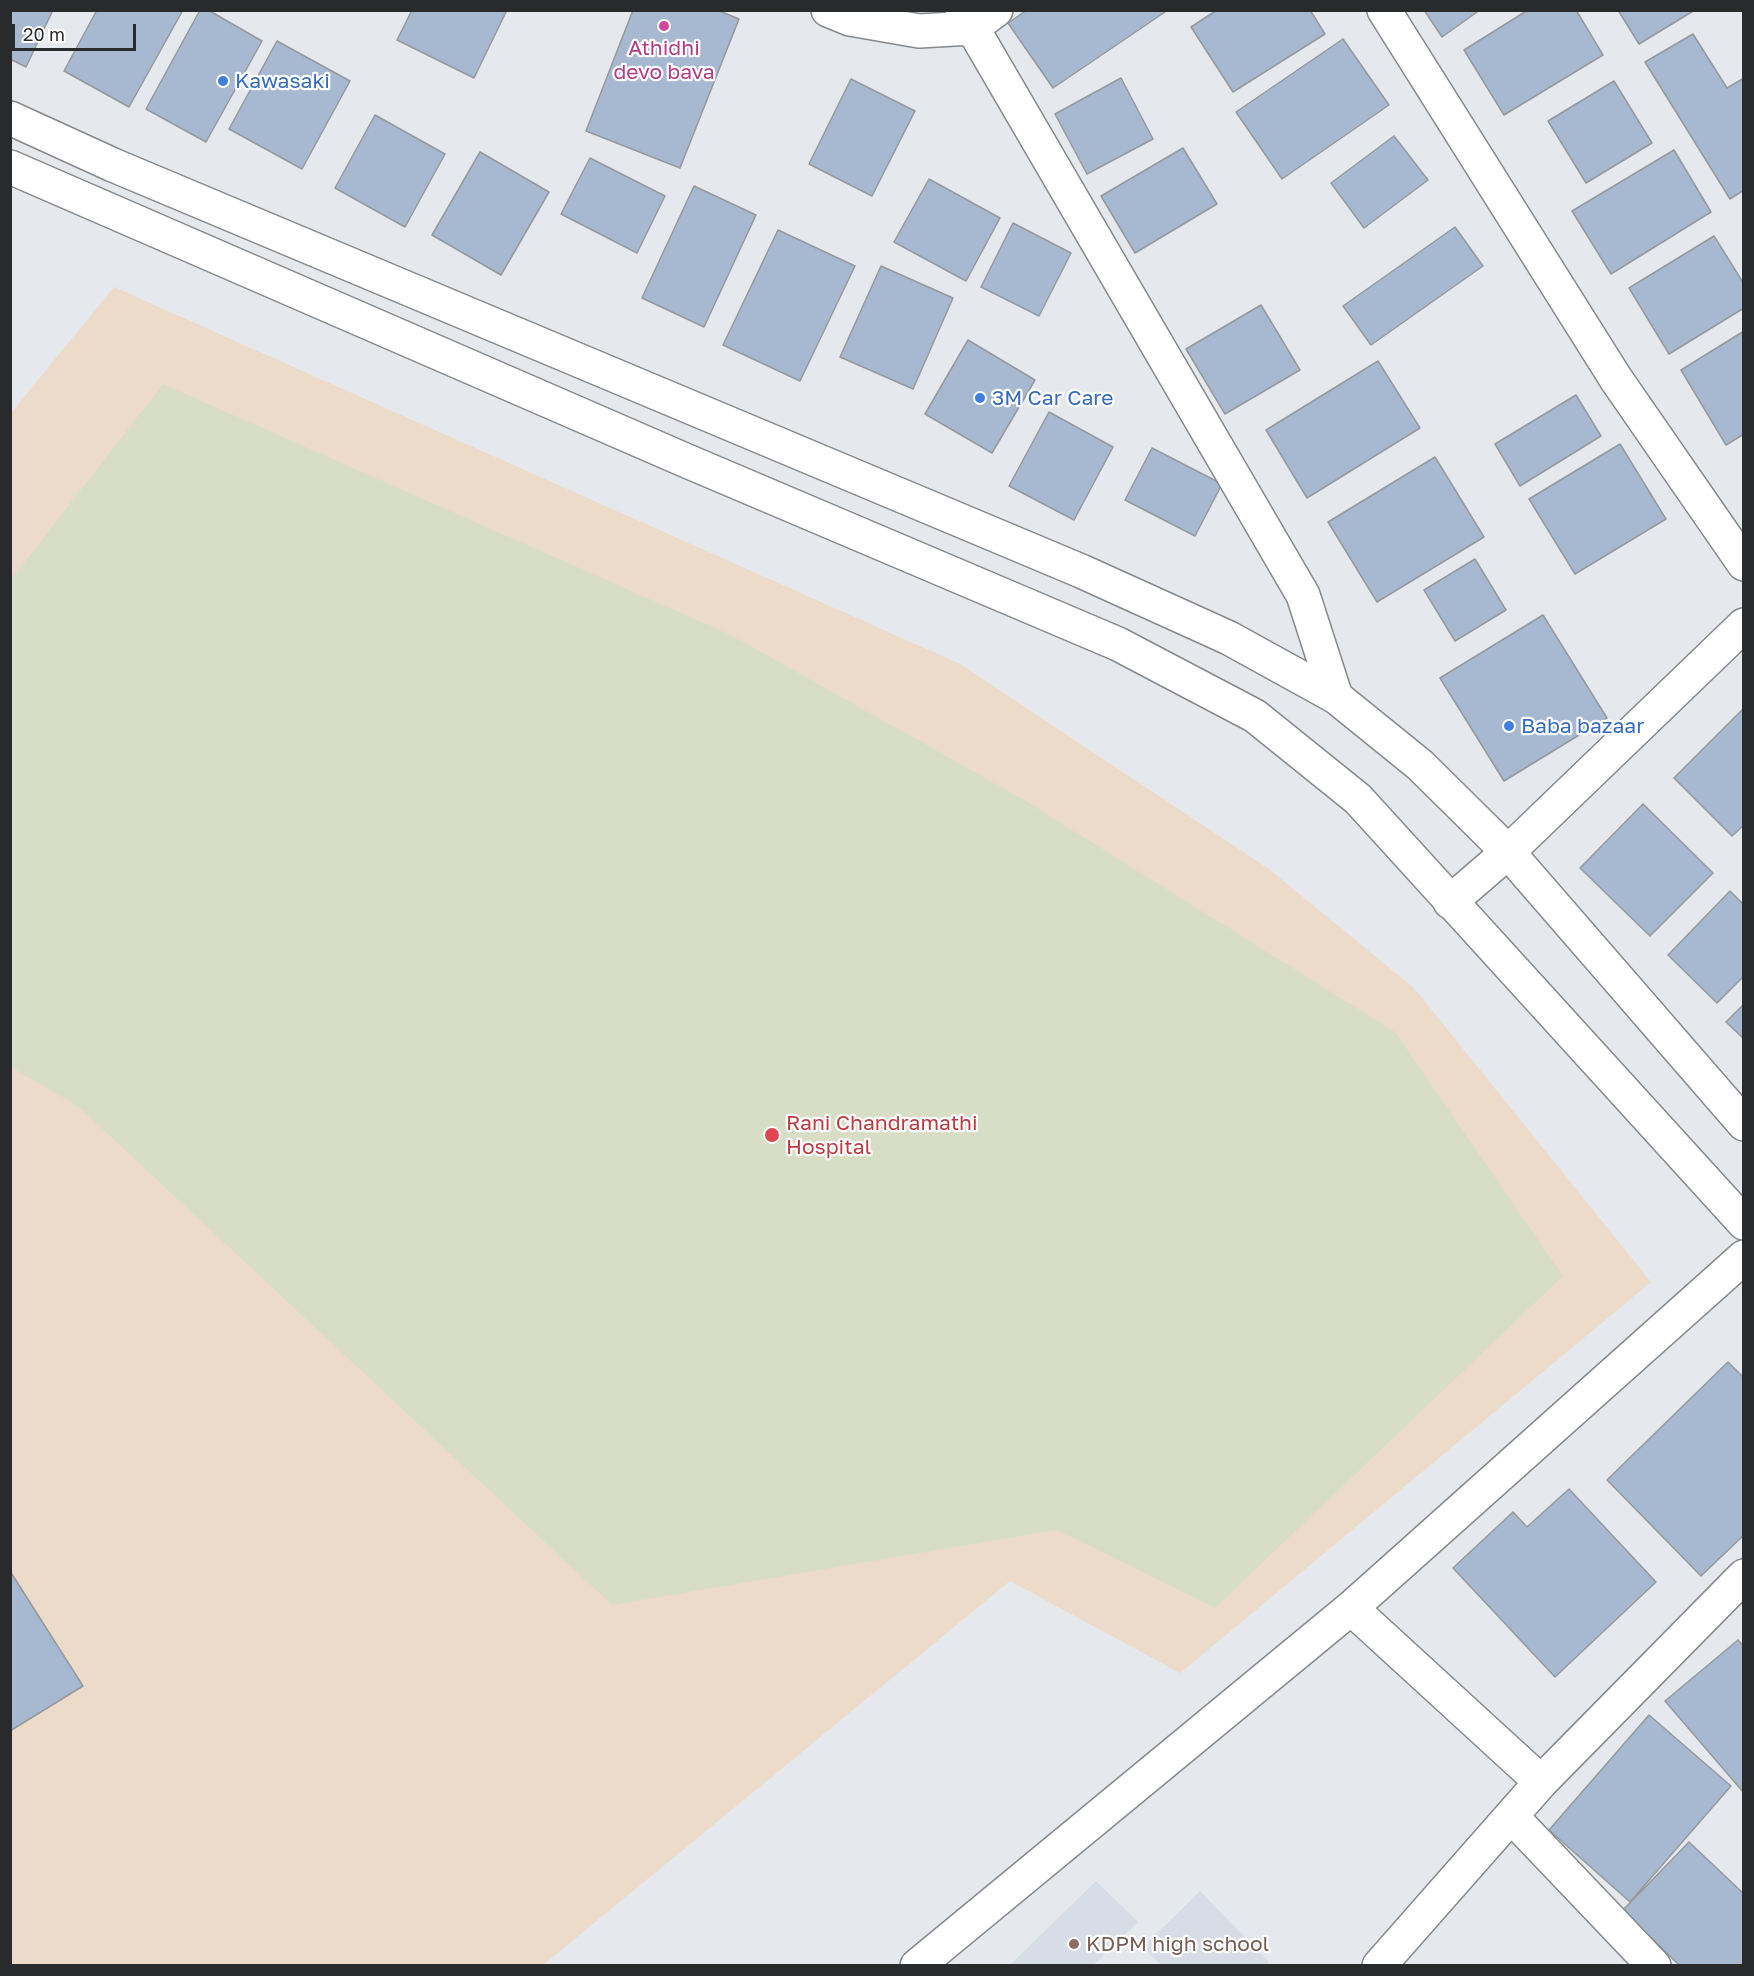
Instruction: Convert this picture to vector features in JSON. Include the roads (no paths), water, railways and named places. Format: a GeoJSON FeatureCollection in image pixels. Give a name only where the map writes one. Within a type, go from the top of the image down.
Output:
{"type":"FeatureCollection","features":[{"type":"Feature","properties":{"kind":"main road"},"geometry":{"type":"LineString","coordinates":[[828,10],[850,19],[919,31],[977,16],[1303,595],[1336,697]]}},
{"type":"Feature","properties":{"kind":"main road"},"geometry":{"type":"LineString","coordinates":[[1384,10],[1616,379],[1743,564]]}},
{"type":"Feature","properties":{"kind":"main road"},"geometry":{"type":"LineString","coordinates":[[10,118],[135,174],[1081,571],[1229,638],[1336,697],[1420,765],[1508,852],[1743,1124]]}},
{"type":"Feature","properties":{"kind":"main road"},"geometry":{"type":"LineString","coordinates":[[10,167],[698,466],[1118,644],[1255,716],[1358,799],[1743,1223]]}},
{"type":"Feature","properties":{"kind":"main road"},"geometry":{"type":"LineString","coordinates":[[1450,902],[1508,852],[1743,625]]}},
{"type":"Feature","properties":{"kind":"main road"},"geometry":{"type":"LineString","coordinates":[[917,1965],[1351,1608],[1743,1257]]}},
{"type":"Feature","properties":{"kind":"main road"},"geometry":{"type":"LineString","coordinates":[[1379,1965],[1541,1782],[1743,1576]]}},
{"type":"Feature","properties":{"kind":"main road"},"geometry":{"type":"LineString","coordinates":[[1351,1608],[1541,1782]]}},
{"type":"Feature","properties":{"kind":"main road"},"geometry":{"type":"LineString","coordinates":[[1512,1817],[1654,1965]]}},
{"type":"Feature","properties":{"kind":"place","name":"Athidhi devo bava"},"geometry":{"type":"Point","coordinates":[664,26]}},
{"type":"Feature","properties":{"kind":"place","name":"Kawasaki"},"geometry":{"type":"Point","coordinates":[223,81]}},
{"type":"Feature","properties":{"kind":"place","name":"3M Car Care"},"geometry":{"type":"Point","coordinates":[980,398]}},
{"type":"Feature","properties":{"kind":"place","name":"Baba bazaar"},"geometry":{"type":"Point","coordinates":[1509,726]}},
{"type":"Feature","properties":{"kind":"place","name":"Rani Chandramathi Hospital"},"geometry":{"type":"Point","coordinates":[772,1135]}},
{"type":"Feature","properties":{"kind":"place","name":"KDPM high school"},"geometry":{"type":"Point","coordinates":[1074,1944]}}]}
